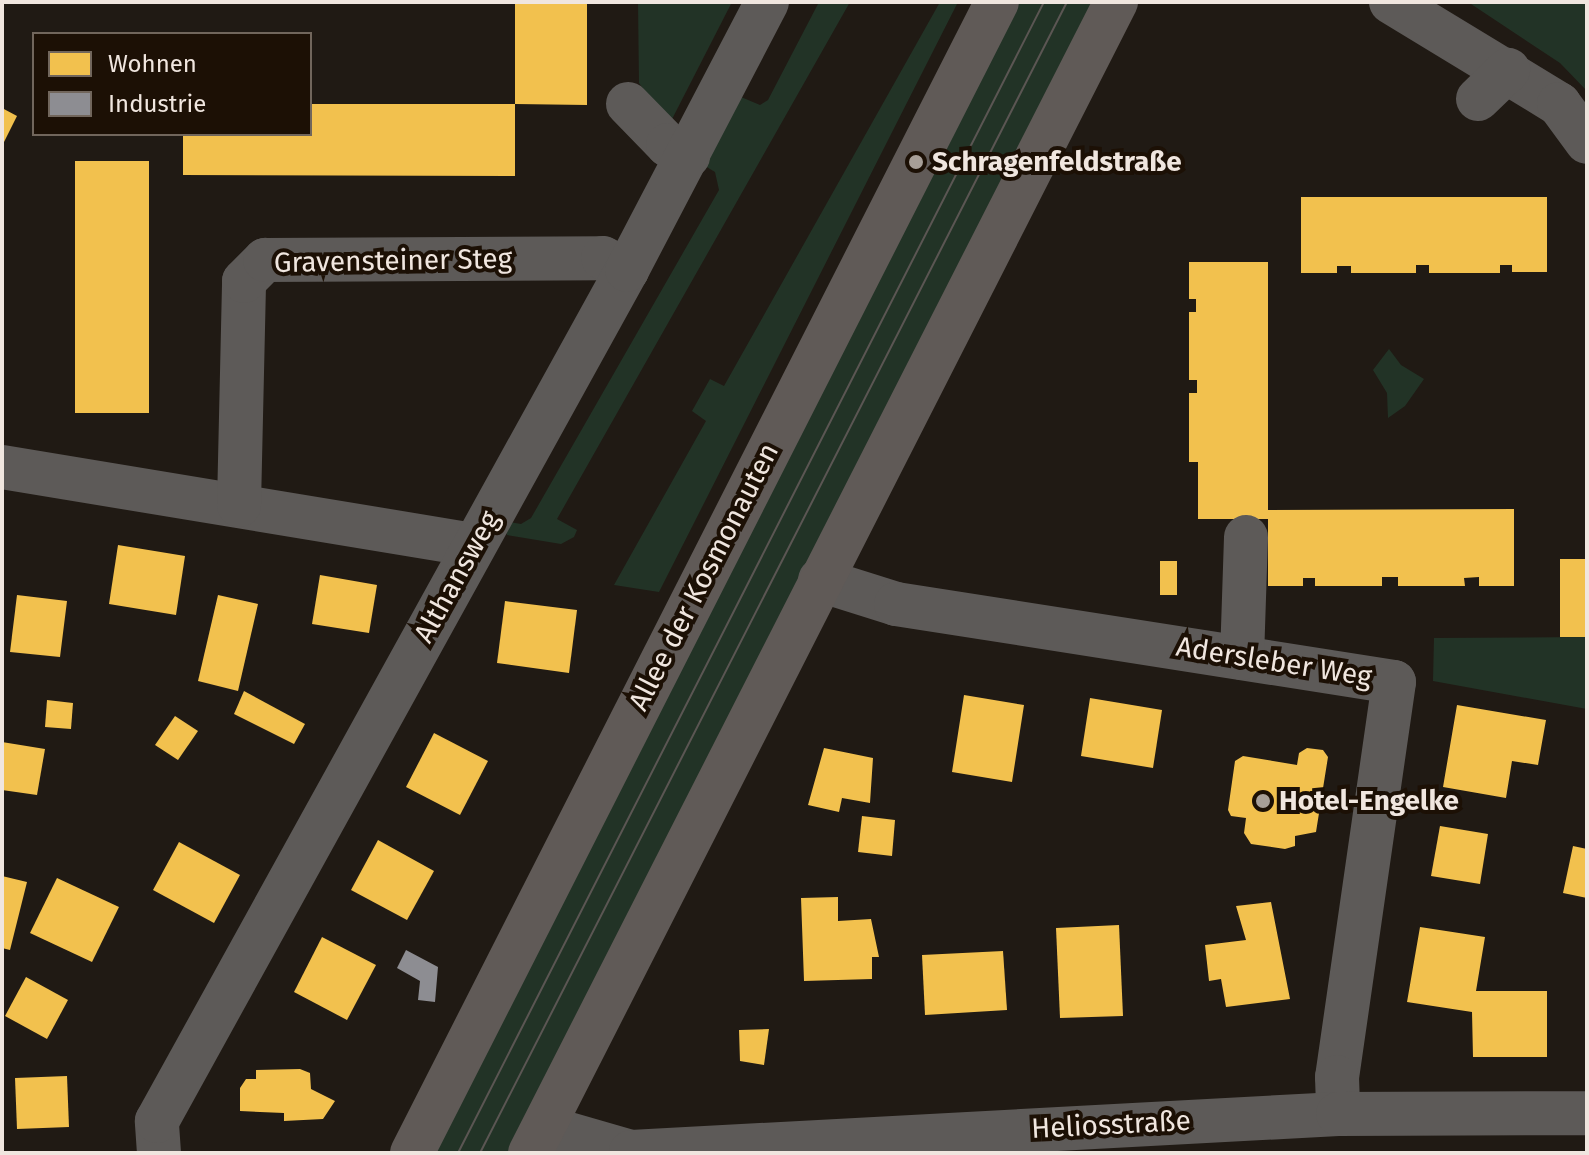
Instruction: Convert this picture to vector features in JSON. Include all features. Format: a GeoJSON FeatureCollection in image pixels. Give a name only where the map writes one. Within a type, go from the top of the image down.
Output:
{"type":"FeatureCollection","features":[{"type":"Feature","properties":{"kind":"main road","name":"Allee der Kosmonauten"},"geometry":{"type":"LineString","coordinates":[[412,1153],[997,2]]}},
{"type":"Feature","properties":{"kind":"main road"},"geometry":{"type":"LineString","coordinates":[[537,1140],[1116,2]]}},
{"type":"Feature","properties":{"kind":"street","name":"Althansweg"},"geometry":{"type":"LineString","coordinates":[[159,1153],[157,1121],[627,270],[767,2]]}},
{"type":"Feature","properties":{"kind":"street"},"geometry":{"type":"LineString","coordinates":[[1391,2],[1493,84],[1559,104],[1587,142]]}},
{"type":"Feature","properties":{"kind":"street"},"geometry":{"type":"LineString","coordinates":[[628,104],[668,145],[688,156]]}},
{"type":"Feature","properties":{"kind":"street","name":"Gravensteiner Steg"},"geometry":{"type":"LineString","coordinates":[[239,505],[244,281],[265,260],[603,258],[627,270]]}},
{"type":"Feature","properties":{"kind":"street"},"geometry":{"type":"LineString","coordinates":[[2,467],[473,545]]}},
{"type":"Feature","properties":{"kind":"street"},"geometry":{"type":"LineString","coordinates":[[1242,658],[1246,537]]}},
{"type":"Feature","properties":{"kind":"street","name":"Adersleber Weg"},"geometry":{"type":"LineString","coordinates":[[820,580],[896,604],[1102,628],[1242,658],[1394,682],[1337,1077],[1338,1114]]}},
{"type":"Feature","properties":{"kind":"street","name":"Heliosstraße"},"geometry":{"type":"LineString","coordinates":[[537,1140],[631,1152],[1338,1114],[1587,1113]]}},
{"type":"Feature","properties":{"kind":"green space"},"geometry":{"type":"Polygon","coordinates":[[[638,2],[732,2],[669,125],[639,83],[638,2]]]}},
{"type":"Feature","properties":{"kind":"green space"},"geometry":{"type":"Polygon","coordinates":[[[819,2],[850,2],[557,519],[577,530],[574,537],[561,544],[507,535],[503,521],[521,524],[531,518],[719,190],[715,172],[705,166],[741,97],[760,105],[768,100],[819,2]]]}},
{"type":"Feature","properties":{"kind":"green space"},"geometry":{"type":"Polygon","coordinates":[[[940,2],[958,2],[659,592],[614,585],[706,421],[692,411],[710,379],[724,386],[940,2]]]}},
{"type":"Feature","properties":{"kind":"green space"},"geometry":{"type":"Polygon","coordinates":[[[1018,2],[1096,2],[509,1153],[433,1153],[1018,2]]]}},
{"type":"Feature","properties":{"kind":"green space"},"geometry":{"type":"Polygon","coordinates":[[[1468,2],[1587,2],[1587,91],[1560,63],[1468,2]]]}},
{"type":"Feature","properties":{"kind":"green space"},"geometry":{"type":"Polygon","coordinates":[[[1389,349],[1401,365],[1424,379],[1405,406],[1388,418],[1387,393],[1373,370],[1389,349]]]}},
{"type":"Feature","properties":{"kind":"green space"},"geometry":{"type":"Polygon","coordinates":[[[1587,637],[1587,709],[1433,681],[1434,638],[1587,637]]]}},
{"type":"Feature","properties":{"kind":"building: Wohnen"},"geometry":{"type":"Polygon","coordinates":[[[515,2],[587,2],[587,105],[515,104],[515,2]]]}},
{"type":"Feature","properties":{"kind":"building: Wohnen"},"geometry":{"type":"Polygon","coordinates":[[[312,104],[515,104],[515,176],[183,175],[183,136],[312,136],[312,104]]]}},
{"type":"Feature","properties":{"kind":"building: Wohnen"},"geometry":{"type":"Polygon","coordinates":[[[2,108],[17,116],[2,146],[2,108]]]}},
{"type":"Feature","properties":{"kind":"building: Wohnen"},"geometry":{"type":"Polygon","coordinates":[[[75,161],[149,161],[149,413],[75,413],[75,161]]]}},
{"type":"Feature","properties":{"kind":"building: Wohnen"},"geometry":{"type":"Polygon","coordinates":[[[1301,197],[1547,197],[1547,272],[1512,272],[1512,265],[1500,265],[1500,273],[1429,273],[1429,265],[1416,265],[1416,273],[1351,273],[1351,266],[1337,266],[1337,273],[1301,273],[1301,197]]]}},
{"type":"Feature","properties":{"kind":"building: Wohnen"},"geometry":{"type":"Polygon","coordinates":[[[1189,262],[1268,262],[1268,510],[1514,509],[1514,586],[1479,586],[1479,577],[1464,578],[1465,586],[1398,586],[1398,577],[1382,577],[1382,586],[1315,586],[1315,578],[1303,578],[1303,586],[1268,586],[1268,519],[1198,519],[1198,462],[1189,462],[1189,393],[1197,393],[1197,380],[1189,380],[1189,312],[1196,312],[1196,299],[1189,299],[1189,262]]]}},
{"type":"Feature","properties":{"kind":"building: Wohnen"},"geometry":{"type":"Polygon","coordinates":[[[118,545],[185,556],[176,615],[109,604],[118,545]]]}},
{"type":"Feature","properties":{"kind":"building: Wohnen"},"geometry":{"type":"Polygon","coordinates":[[[1560,559],[1587,559],[1587,637],[1560,637],[1560,559]]]}},
{"type":"Feature","properties":{"kind":"building: Wohnen"},"geometry":{"type":"Polygon","coordinates":[[[1160,561],[1177,561],[1177,595],[1160,595],[1160,561]]]}},
{"type":"Feature","properties":{"kind":"building: Wohnen"},"geometry":{"type":"Polygon","coordinates":[[[320,575],[377,585],[369,633],[312,624],[320,575]]]}},
{"type":"Feature","properties":{"kind":"building: Wohnen"},"geometry":{"type":"Polygon","coordinates":[[[17,595],[67,601],[60,657],[10,652],[17,595]]]}},
{"type":"Feature","properties":{"kind":"building: Wohnen"},"geometry":{"type":"Polygon","coordinates":[[[218,595],[258,604],[238,691],[198,681],[218,595]]]}},
{"type":"Feature","properties":{"kind":"building: Wohnen"},"geometry":{"type":"Polygon","coordinates":[[[505,601],[577,610],[569,673],[497,663],[505,601]]]}},
{"type":"Feature","properties":{"kind":"building: Wohnen"},"geometry":{"type":"Polygon","coordinates":[[[244,691],[305,724],[294,744],[234,714],[244,691]]]}},
{"type":"Feature","properties":{"kind":"building: Wohnen"},"geometry":{"type":"Polygon","coordinates":[[[964,695],[1024,705],[1012,782],[952,772],[964,695]]]}},
{"type":"Feature","properties":{"kind":"building: Wohnen"},"geometry":{"type":"Polygon","coordinates":[[[1090,698],[1162,710],[1153,768],[1081,756],[1090,698]]]}},
{"type":"Feature","properties":{"kind":"building: Wohnen"},"geometry":{"type":"Polygon","coordinates":[[[47,700],[73,703],[71,729],[45,727],[47,700]]]}},
{"type":"Feature","properties":{"kind":"building: Wohnen"},"geometry":{"type":"Polygon","coordinates":[[[1457,705],[1546,720],[1538,765],[1512,761],[1506,798],[1443,787],[1457,705]]]}},
{"type":"Feature","properties":{"kind":"building: Wohnen"},"geometry":{"type":"Polygon","coordinates":[[[175,716],[198,731],[178,760],[155,745],[175,716]]]}},
{"type":"Feature","properties":{"kind":"building: Wohnen"},"geometry":{"type":"Polygon","coordinates":[[[434,733],[488,761],[460,815],[406,787],[434,733]]]}},
{"type":"Feature","properties":{"kind":"building: Wohnen"},"geometry":{"type":"Polygon","coordinates":[[[2,742],[45,749],[37,795],[2,790],[2,742]]]}},
{"type":"Feature","properties":{"kind":"building: Wohnen"},"geometry":{"type":"Polygon","coordinates":[[[824,748],[873,758],[870,803],[842,798],[839,812],[808,805],[824,748]]]}},
{"type":"Feature","properties":{"kind":"building: Wohnen"},"geometry":{"type":"Polygon","coordinates":[[[1307,748],[1323,750],[1328,757],[1316,832],[1295,836],[1295,846],[1285,849],[1251,844],[1244,833],[1246,818],[1231,816],[1228,810],[1235,761],[1243,756],[1297,765],[1299,753],[1307,748]]]}},
{"type":"Feature","properties":{"kind":"building: Wohnen"},"geometry":{"type":"Polygon","coordinates":[[[862,816],[895,820],[892,856],[858,852],[862,816]]]}},
{"type":"Feature","properties":{"kind":"building: Wohnen"},"geometry":{"type":"Polygon","coordinates":[[[1440,826],[1488,834],[1480,884],[1431,876],[1440,826]]]}},
{"type":"Feature","properties":{"kind":"building: Wohnen"},"geometry":{"type":"Polygon","coordinates":[[[378,840],[434,871],[407,920],[351,890],[378,840]]]}},
{"type":"Feature","properties":{"kind":"building: Wohnen"},"geometry":{"type":"Polygon","coordinates":[[[179,842],[240,875],[214,923],[153,890],[179,842]]]}},
{"type":"Feature","properties":{"kind":"building: Wohnen"},"geometry":{"type":"Polygon","coordinates":[[[1573,846],[1587,849],[1587,898],[1563,893],[1573,846]]]}},
{"type":"Feature","properties":{"kind":"building: Wohnen"},"geometry":{"type":"Polygon","coordinates":[[[2,876],[27,882],[10,950],[2,948],[2,876]]]}},
{"type":"Feature","properties":{"kind":"building: Wohnen"},"geometry":{"type":"Polygon","coordinates":[[[57,878],[119,907],[92,962],[30,933],[57,878]]]}},
{"type":"Feature","properties":{"kind":"building: Wohnen"},"geometry":{"type":"Polygon","coordinates":[[[838,897],[838,921],[871,919],[879,957],[872,957],[872,979],[804,981],[801,898],[838,897]]]}},
{"type":"Feature","properties":{"kind":"building: Wohnen"},"geometry":{"type":"Polygon","coordinates":[[[1271,902],[1290,999],[1226,1007],[1221,979],[1209,981],[1205,945],[1246,940],[1236,906],[1271,902]]]}},
{"type":"Feature","properties":{"kind":"building: Wohnen"},"geometry":{"type":"Polygon","coordinates":[[[1119,925],[1123,1016],[1060,1018],[1056,928],[1119,925]]]}},
{"type":"Feature","properties":{"kind":"building: Wohnen"},"geometry":{"type":"Polygon","coordinates":[[[1420,927],[1485,937],[1476,991],[1547,991],[1547,1057],[1473,1057],[1472,1012],[1407,1002],[1420,927]]]}},
{"type":"Feature","properties":{"kind":"building: Wohnen"},"geometry":{"type":"Polygon","coordinates":[[[322,937],[376,965],[347,1020],[294,992],[322,937]]]}},
{"type":"Feature","properties":{"kind":"building: Wohnen"},"geometry":{"type":"Polygon","coordinates":[[[1003,951],[1007,1010],[925,1015],[922,955],[1003,951]]]}},
{"type":"Feature","properties":{"kind":"building: Wohnen"},"geometry":{"type":"Polygon","coordinates":[[[26,977],[68,1000],[47,1039],[5,1016],[26,977]]]}},
{"type":"Feature","properties":{"kind":"building: Wohnen"},"geometry":{"type":"Polygon","coordinates":[[[769,1029],[764,1065],[740,1061],[739,1030],[769,1029]]]}},
{"type":"Feature","properties":{"kind":"building: Wohnen"},"geometry":{"type":"Polygon","coordinates":[[[300,1069],[310,1073],[311,1089],[335,1101],[323,1119],[284,1121],[284,1113],[240,1111],[240,1088],[246,1079],[256,1079],[256,1070],[300,1069]]]}},
{"type":"Feature","properties":{"kind":"building: Wohnen"},"geometry":{"type":"Polygon","coordinates":[[[67,1076],[69,1127],[17,1129],[15,1078],[67,1076]]]}},
{"type":"Feature","properties":{"kind":"building: Industrie"},"geometry":{"type":"Polygon","coordinates":[[[406,950],[438,967],[435,1002],[418,1000],[420,981],[397,968],[406,950]]]}},
{"type":"Feature","properties":{"kind":"tram line"},"geometry":{"type":"LineString","coordinates":[[458,1153],[1044,2]]}},
{"type":"Feature","properties":{"kind":"tram line"},"geometry":{"type":"LineString","coordinates":[[480,1153],[1067,2]]}},
{"type":"Feature","properties":{"kind":"place","name":"Schragenfeldstraße"},"geometry":{"type":"Point","coordinates":[916,162]}},
{"type":"Feature","properties":{"kind":"place","name":"Hotel-Engelke"},"geometry":{"type":"Point","coordinates":[1263,801]}}]}
